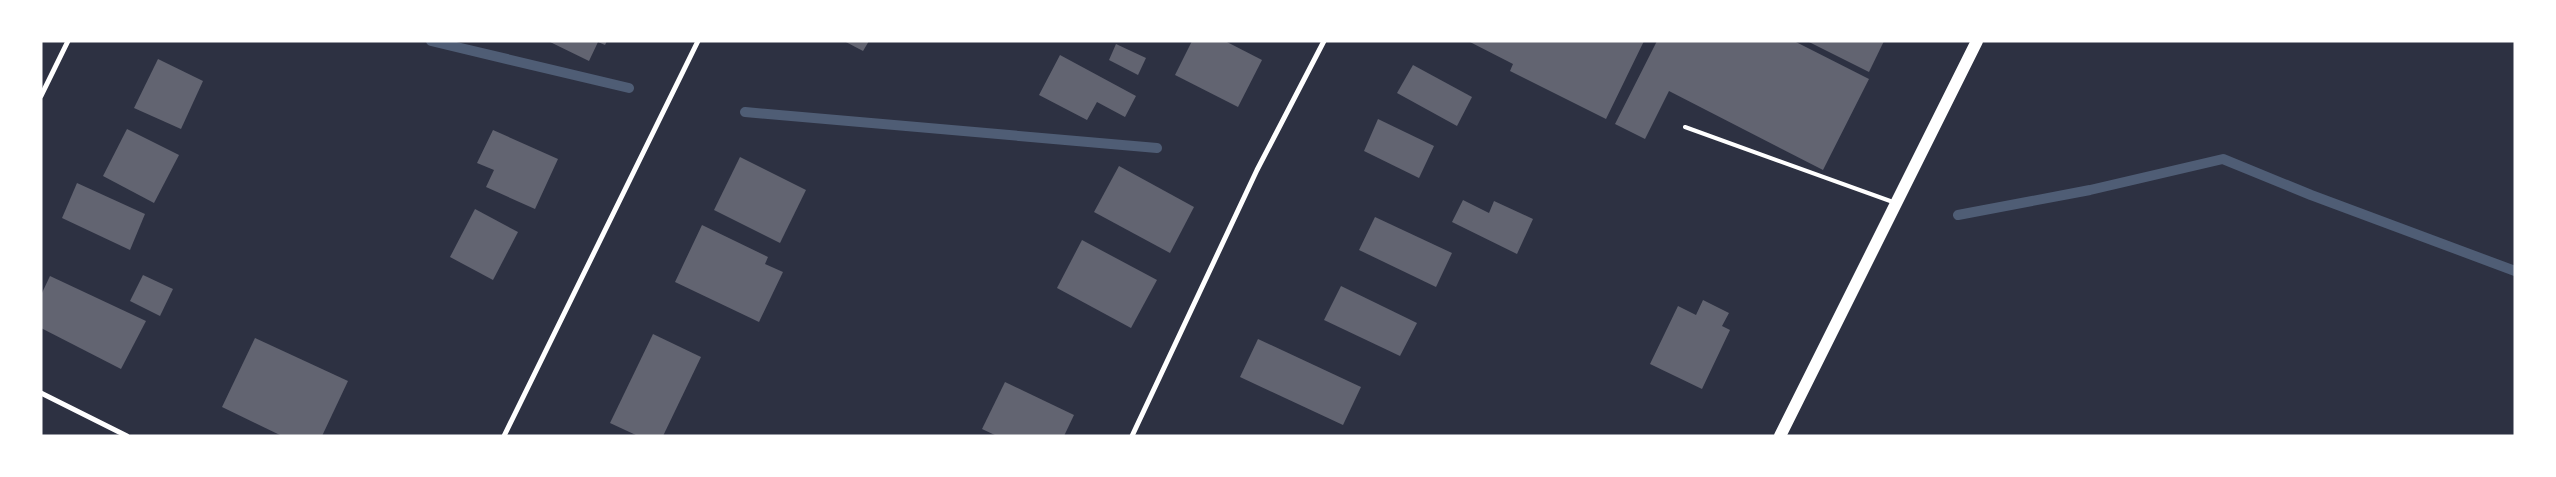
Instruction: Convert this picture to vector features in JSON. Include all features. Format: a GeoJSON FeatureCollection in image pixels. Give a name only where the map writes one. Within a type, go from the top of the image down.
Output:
{"type":"FeatureCollection","features":[{"type":"Feature","properties":{"kind":"main road"},"geometry":{"type":"LineString","coordinates":[[1780,436],[1977,41]]}},
{"type":"Feature","properties":{"kind":"street"},"geometry":{"type":"LineString","coordinates":[[41,96],[68,41]]}},
{"type":"Feature","properties":{"kind":"street"},"geometry":{"type":"LineString","coordinates":[[504,436],[698,41]]}},
{"type":"Feature","properties":{"kind":"street"},"geometry":{"type":"LineString","coordinates":[[1132,436],[1257,170],[1324,41]]}},
{"type":"Feature","properties":{"kind":"street"},"geometry":{"type":"LineString","coordinates":[[41,394],[127,436]]}},
{"type":"Feature","properties":{"kind":"lane"},"geometry":{"type":"LineString","coordinates":[[1685,127],[1897,204]]}},
{"type":"Feature","properties":{"kind":"building"},"geometry":{"type":"Polygon","coordinates":[[[548,41],[607,41],[605,45],[598,42],[589,61],[548,41]]]}},
{"type":"Feature","properties":{"kind":"building"},"geometry":{"type":"Polygon","coordinates":[[[844,41],[869,41],[863,51],[844,41]]]}},
{"type":"Feature","properties":{"kind":"building"},"geometry":{"type":"Polygon","coordinates":[[[1192,41],[1225,41],[1262,60],[1238,107],[1175,75],[1192,41]]]}},
{"type":"Feature","properties":{"kind":"building"},"geometry":{"type":"Polygon","coordinates":[[[1468,41],[1644,41],[1606,119],[1510,71],[1513,64],[1468,41]]]}},
{"type":"Feature","properties":{"kind":"building"},"geometry":{"type":"Polygon","coordinates":[[[1657,41],[1794,41],[1869,79],[1823,170],[1669,91],[1645,139],[1615,124],[1657,41]]]}},
{"type":"Feature","properties":{"kind":"building"},"geometry":{"type":"Polygon","coordinates":[[[1807,41],[1884,41],[1869,72],[1807,41]]]}},
{"type":"Feature","properties":{"kind":"building"},"geometry":{"type":"Polygon","coordinates":[[[1116,44],[1146,58],[1138,75],[1109,60],[1116,44]]]}},
{"type":"Feature","properties":{"kind":"building"},"geometry":{"type":"Polygon","coordinates":[[[1060,55],[1136,96],[1125,117],[1097,102],[1087,120],[1039,95],[1060,55]]]}},
{"type":"Feature","properties":{"kind":"building"},"geometry":{"type":"Polygon","coordinates":[[[158,59],[203,81],[181,129],[134,108],[158,59]]]}},
{"type":"Feature","properties":{"kind":"building"},"geometry":{"type":"Polygon","coordinates":[[[1413,65],[1472,97],[1457,126],[1397,93],[1413,65]]]}},
{"type":"Feature","properties":{"kind":"building"},"geometry":{"type":"Polygon","coordinates":[[[1378,119],[1434,146],[1419,178],[1364,151],[1378,119]]]}},
{"type":"Feature","properties":{"kind":"building"},"geometry":{"type":"Polygon","coordinates":[[[127,129],[179,155],[154,203],[103,176],[127,129]]]}},
{"type":"Feature","properties":{"kind":"building"},"geometry":{"type":"Polygon","coordinates":[[[493,130],[558,159],[535,209],[486,187],[494,170],[477,163],[493,130]]]}},
{"type":"Feature","properties":{"kind":"building"},"geometry":{"type":"Polygon","coordinates":[[[740,157],[806,190],[780,243],[714,210],[740,157]]]}},
{"type":"Feature","properties":{"kind":"building"},"geometry":{"type":"Polygon","coordinates":[[[1119,166],[1194,207],[1170,253],[1094,212],[1119,166]]]}},
{"type":"Feature","properties":{"kind":"building"},"geometry":{"type":"Polygon","coordinates":[[[77,183],[145,214],[130,250],[62,218],[77,183]]]}},
{"type":"Feature","properties":{"kind":"building"},"geometry":{"type":"Polygon","coordinates":[[[1463,200],[1489,213],[1494,201],[1533,219],[1517,254],[1452,222],[1463,200]]]}},
{"type":"Feature","properties":{"kind":"building"},"geometry":{"type":"Polygon","coordinates":[[[475,209],[518,232],[493,280],[450,257],[475,209]]]}},
{"type":"Feature","properties":{"kind":"building"},"geometry":{"type":"Polygon","coordinates":[[[1375,217],[1452,253],[1436,287],[1359,250],[1375,217]]]}},
{"type":"Feature","properties":{"kind":"building"},"geometry":{"type":"Polygon","coordinates":[[[702,225],[768,257],[765,264],[783,272],[759,322],[675,282],[702,225]]]}},
{"type":"Feature","properties":{"kind":"building"},"geometry":{"type":"Polygon","coordinates":[[[1082,240],[1157,280],[1131,328],[1057,288],[1082,240]]]}},
{"type":"Feature","properties":{"kind":"building"},"geometry":{"type":"Polygon","coordinates":[[[143,275],[173,289],[160,316],[130,301],[143,275]]]}},
{"type":"Feature","properties":{"kind":"building"},"geometry":{"type":"Polygon","coordinates":[[[50,276],[146,321],[121,369],[41,328],[41,295],[50,276]]]}},
{"type":"Feature","properties":{"kind":"building"},"geometry":{"type":"Polygon","coordinates":[[[1341,286],[1417,323],[1400,356],[1324,320],[1341,286]]]}},
{"type":"Feature","properties":{"kind":"building"},"geometry":{"type":"Polygon","coordinates":[[[1703,300],[1729,313],[1722,326],[1730,330],[1702,389],[1650,364],[1678,306],[1696,315],[1703,300]]]}},
{"type":"Feature","properties":{"kind":"building"},"geometry":{"type":"Polygon","coordinates":[[[653,334],[701,357],[663,436],[638,436],[610,423],[653,334]]]}},
{"type":"Feature","properties":{"kind":"building"},"geometry":{"type":"Polygon","coordinates":[[[255,338],[348,381],[322,436],[282,436],[222,407],[255,338]]]}},
{"type":"Feature","properties":{"kind":"building"},"geometry":{"type":"Polygon","coordinates":[[[1258,339],[1361,387],[1343,425],[1240,377],[1258,339]]]}},
{"type":"Feature","properties":{"kind":"building"},"geometry":{"type":"Polygon","coordinates":[[[1005,382],[1074,415],[1064,436],[997,436],[982,429],[1005,382]]]}},
{"type":"Feature","properties":{"kind":"waterway"},"geometry":{"type":"LineString","coordinates":[[431,41],[629,88]]}},
{"type":"Feature","properties":{"kind":"waterway"},"geometry":{"type":"LineString","coordinates":[[745,112],[1157,148]]}},
{"type":"Feature","properties":{"kind":"waterway"},"geometry":{"type":"LineString","coordinates":[[1958,215],[2090,190],[2223,159],[2311,195],[2515,271]]}}]}
